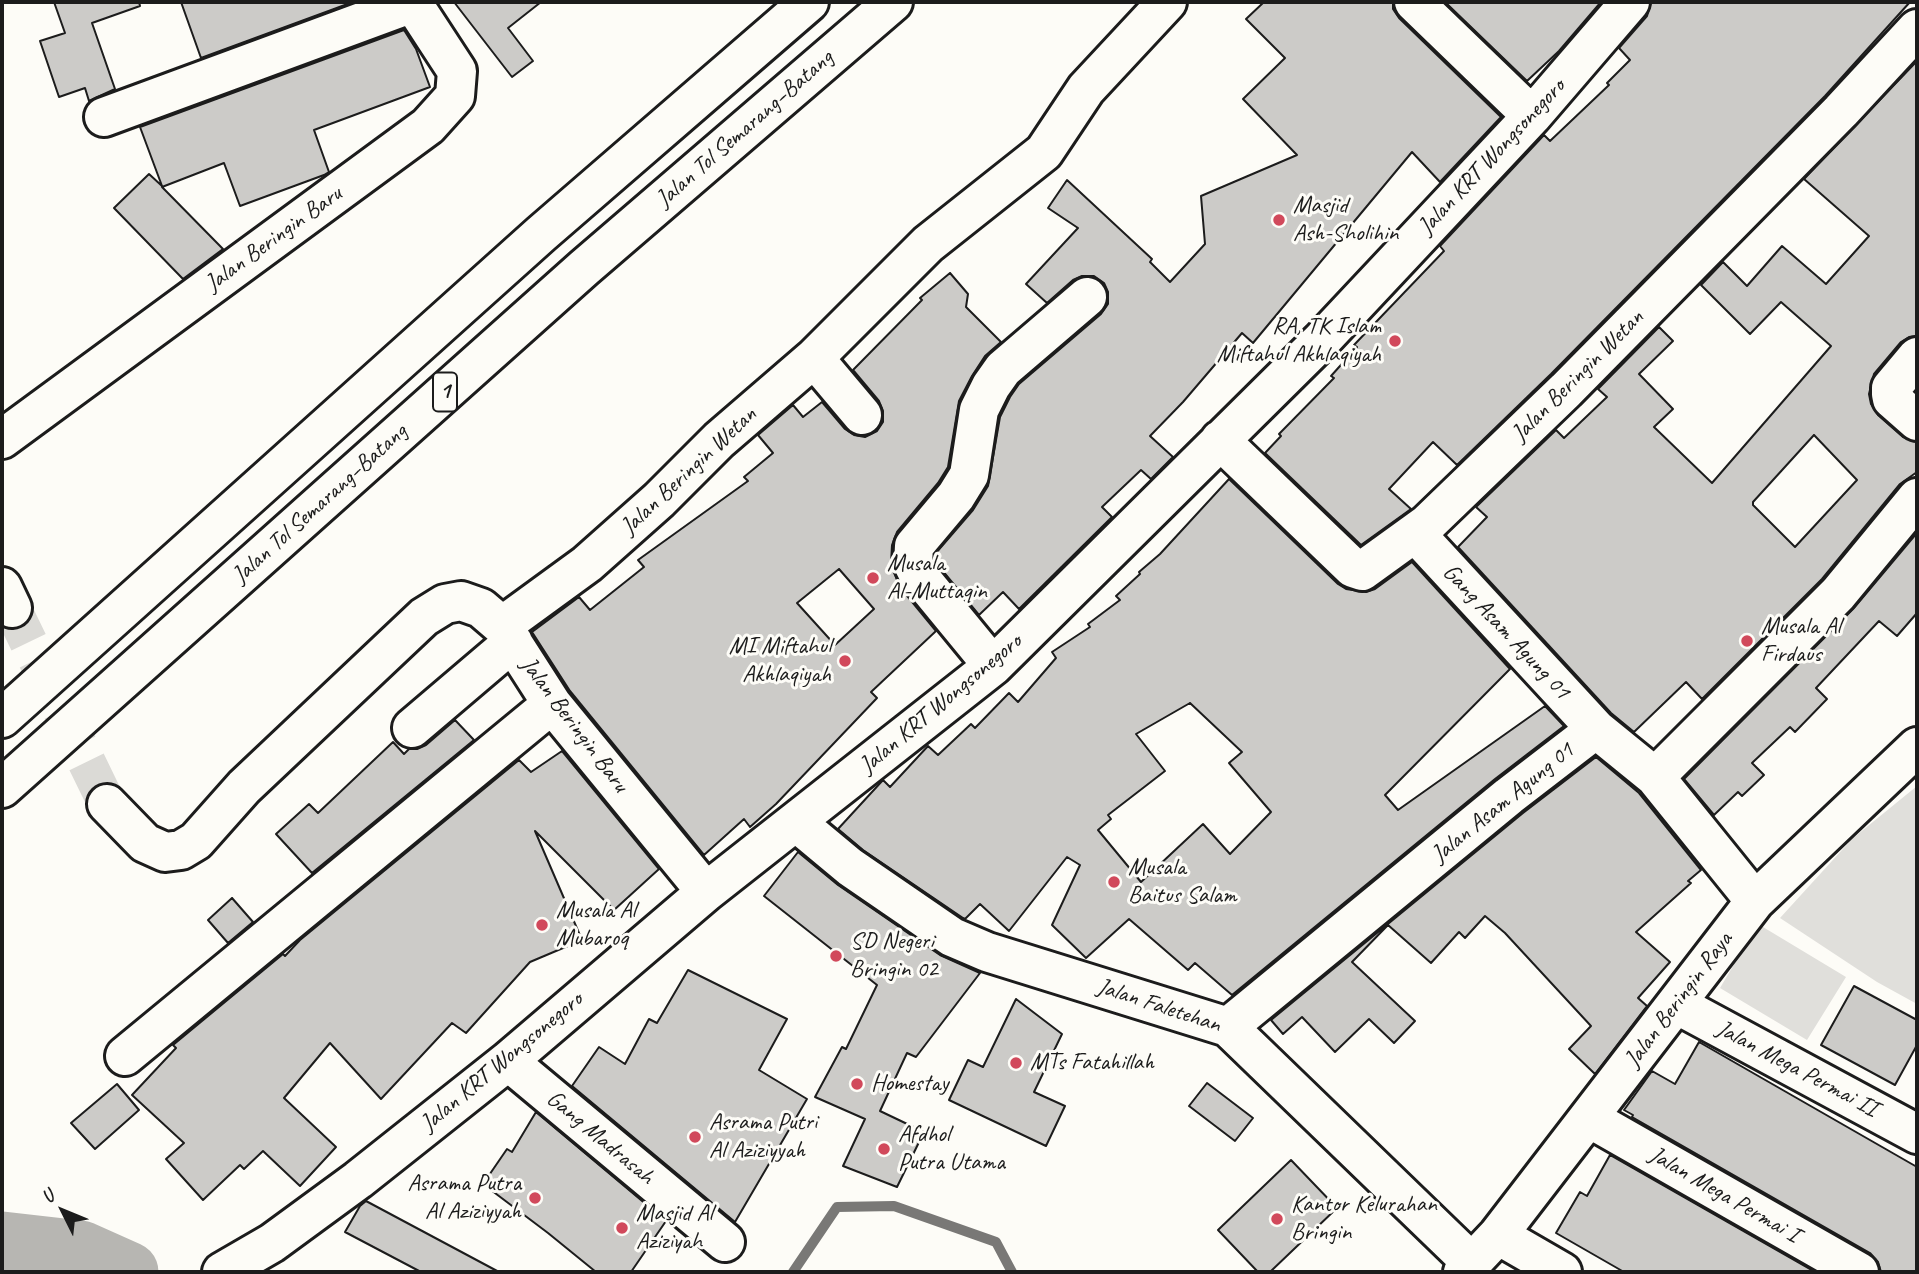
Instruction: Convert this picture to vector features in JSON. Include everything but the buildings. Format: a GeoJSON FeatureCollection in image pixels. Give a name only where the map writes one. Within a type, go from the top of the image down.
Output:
{"type":"FeatureCollection","features":[{"type":"Feature","properties":{"kind":"main road","name":"Jalan Beringin Baru"},"geometry":{"type":"LineString","coordinates":[[2,439],[428,126],[455,96],[457,71],[412,2],[104,117]]}},
{"type":"Feature","properties":{"kind":"main road","name":"1"},"geometry":{"type":"LineString","coordinates":[[2,718],[541,234],[809,2]]}},
{"type":"Feature","properties":{"kind":"main road","name":"Jalan Tol Semarang–Batang"},"geometry":{"type":"LineString","coordinates":[[2,788],[584,268],[893,2]]}},
{"type":"Feature","properties":{"kind":"main road","name":"Jalan Beringin Wetan"},"geometry":{"type":"LineString","coordinates":[[412,728],[508,634],[659,500],[719,440],[814,358],[928,244],[1044,152],[1086,89],[1167,2]]}},
{"type":"Feature","properties":{"kind":"main road"},"geometry":{"type":"LineString","coordinates":[[1414,2],[1532,116]]}},
{"type":"Feature","properties":{"kind":"main road","name":"Jalan KRT Wongsonegoro"},"geometry":{"type":"LineString","coordinates":[[222,1272],[272,1243],[358,1180],[508,1061],[706,892],[992,666],[1321,341],[1532,116],[1623,4]]}},
{"type":"Feature","properties":{"kind":"main road","name":"Jalan Beringin Wetan"},"geometry":{"type":"LineString","coordinates":[[1220,440],[1358,571],[1362,571],[1416,534],[1586,370],[1841,111],[1917,29]]}},
{"type":"Feature","properties":{"kind":"main road"},"geometry":{"type":"LineString","coordinates":[[992,666],[919,576],[913,565],[914,546],[956,496],[969,475],[979,410],[991,386],[1003,369],[1087,297]]}},
{"type":"Feature","properties":{"kind":"main road"},"geometry":{"type":"LineString","coordinates":[[1917,357],[1891,388],[1891,394],[1892,399],[1917,421]]}},
{"type":"Feature","properties":{"kind":"main road"},"geometry":{"type":"LineString","coordinates":[[814,358],[862,415]]}},
{"type":"Feature","properties":{"kind":"main road"},"geometry":{"type":"LineString","coordinates":[[1655,777],[1838,594],[1917,498]]}},
{"type":"Feature","properties":{"kind":"main road","name":"Gang Asam Agung 01"},"geometry":{"type":"LineString","coordinates":[[1416,534],[1596,729]]}},
{"type":"Feature","properties":{"kind":"main road","name":"Jalan Beringin Baru"},"geometry":{"type":"LineString","coordinates":[[107,804],[145,843],[164,852],[181,850],[196,841],[244,787],[424,617],[445,604],[461,601],[481,608],[508,634],[552,704],[706,892]]}},
{"type":"Feature","properties":{"kind":"main road"},"geometry":{"type":"LineString","coordinates":[[125,1056],[552,704]]}},
{"type":"Feature","properties":{"kind":"main road","name":"Jalan Asam Agung 01"},"geometry":{"type":"LineString","coordinates":[[1228,1027],[1498,805],[1596,729],[1655,777],[1755,901]]}},
{"type":"Feature","properties":{"kind":"main road","name":"Jalan Beringin Raya"},"geometry":{"type":"LineString","coordinates":[[1467,1268],[1498,1235],[1755,901],[1917,747]]}},
{"type":"Feature","properties":{"kind":"main road","name":"Jalan Faletehan"},"geometry":{"type":"LineString","coordinates":[[796,822],[850,867],[952,937],[987,952],[1228,1027],[1467,1268]]}},
{"type":"Feature","properties":{"kind":"main road","name":"Jalan Mega Permai II"},"geometry":{"type":"LineString","coordinates":[[1676,1004],[1917,1133]]}},
{"type":"Feature","properties":{"kind":"main road","name":"Gang Madrasah"},"geometry":{"type":"LineString","coordinates":[[508,1061],[725,1242]]}},
{"type":"Feature","properties":{"kind":"main road","name":"Jalan Mega Permai I"},"geometry":{"type":"LineString","coordinates":[[1589,1118],[1859,1272]]}},
{"type":"Feature","properties":{"kind":"main road"},"geometry":{"type":"LineString","coordinates":[[1498,1235],[1562,1272]]}},
{"type":"Feature","properties":{"kind":"shaded area"},"geometry":{"type":"Polygon","coordinates":[[[1917,786],[1917,1004],[1877,982],[1780,918],[1852,839],[1917,786]]]}},
{"type":"Feature","properties":{"kind":"shaded area"},"geometry":{"type":"Polygon","coordinates":[[[1758,924],[1846,977],[1807,1040],[1720,988],[1758,924]]]}},
{"type":"Feature","properties":{"kind":"waterway"},"geometry":{"type":"LineString","coordinates":[[793,1272],[837,1207],[894,1206],[996,1242],[1012,1272]]}},
{"type":"Feature","properties":{"kind":"waterway"},"geometry":{"type":"LineString","coordinates":[[2,1242],[81,1251],[128,1272]]}},
{"type":"Feature","properties":{"kind":"tunnel"},"geometry":{"type":"LineString","coordinates":[[12,608],[107,804]]}},
{"type":"Feature","properties":{"kind":"place","name":"Masjid Ash-Sholihin"},"geometry":{"type":"Point","coordinates":[1279,220]}},
{"type":"Feature","properties":{"kind":"place","name":"RA, TK Islam Miftahul Akhlaqiyah"},"geometry":{"type":"Point","coordinates":[1395,341]}},
{"type":"Feature","properties":{"kind":"place","name":"Musala Al-Muttaqin"},"geometry":{"type":"Point","coordinates":[873,578]}},
{"type":"Feature","properties":{"kind":"place","name":"Musala Al Firdaus"},"geometry":{"type":"Point","coordinates":[1747,641]}},
{"type":"Feature","properties":{"kind":"place","name":"MI Miftahul Akhlaqiyah"},"geometry":{"type":"Point","coordinates":[845,661]}},
{"type":"Feature","properties":{"kind":"place","name":"Musala Baitus Salam"},"geometry":{"type":"Point","coordinates":[1114,882]}},
{"type":"Feature","properties":{"kind":"place","name":"Musala Al Mubaroq"},"geometry":{"type":"Point","coordinates":[542,925]}},
{"type":"Feature","properties":{"kind":"place","name":"SD Negeri Bringin 02"},"geometry":{"type":"Point","coordinates":[836,956]}},
{"type":"Feature","properties":{"kind":"place","name":"MTs Fatahillah"},"geometry":{"type":"Point","coordinates":[1016,1063]}},
{"type":"Feature","properties":{"kind":"place","name":"Homestay"},"geometry":{"type":"Point","coordinates":[857,1084]}},
{"type":"Feature","properties":{"kind":"place","name":"Asrama Putri Al Aziziyyah"},"geometry":{"type":"Point","coordinates":[695,1137]}},
{"type":"Feature","properties":{"kind":"place","name":"Afdhol Putra Utama"},"geometry":{"type":"Point","coordinates":[884,1149]}},
{"type":"Feature","properties":{"kind":"place","name":"Asrama Putra Al Aziziyyah"},"geometry":{"type":"Point","coordinates":[535,1198]}},
{"type":"Feature","properties":{"kind":"place","name":"Kantor Kelurahan Bringin"},"geometry":{"type":"Point","coordinates":[1277,1219]}},
{"type":"Feature","properties":{"kind":"place","name":"Masjid Al Aziziyah"},"geometry":{"type":"Point","coordinates":[622,1228]}}]}
